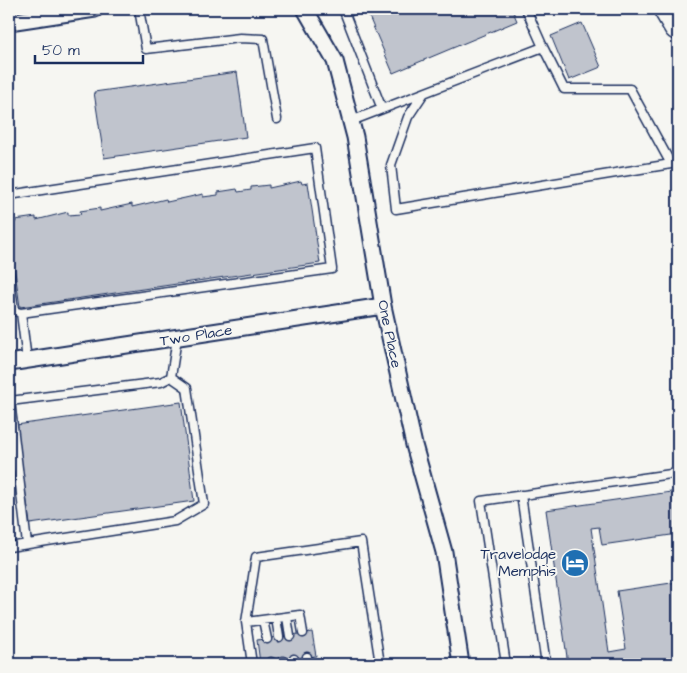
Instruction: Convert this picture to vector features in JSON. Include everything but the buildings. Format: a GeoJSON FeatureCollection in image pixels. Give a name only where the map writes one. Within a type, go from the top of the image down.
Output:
{"type":"FeatureCollection","features":[{"type":"Feature","properties":{"kind":"highway"},"geometry":{"type":"LineString","coordinates":[[668,9],[678,26]]}},
{"type":"Feature","properties":{"kind":"street"},"geometry":{"type":"LineString","coordinates":[[9,22],[26,14],[96,9]]}},
{"type":"Feature","properties":{"kind":"street","name":"One Place"},"geometry":{"type":"LineString","coordinates":[[305,9],[335,60],[351,121],[383,306],[414,445],[444,552],[461,664]]}},
{"type":"Feature","properties":{"kind":"street","name":"Two Place"},"geometry":{"type":"LineString","coordinates":[[9,363],[383,306]]}},
{"type":"Feature","properties":{"kind":"lane"},"geometry":{"type":"LineString","coordinates":[[139,9],[146,49],[240,38],[263,39],[277,118]]}},
{"type":"Feature","properties":{"kind":"lane"},"geometry":{"type":"LineString","coordinates":[[354,9],[345,14],[382,109]]}},
{"type":"Feature","properties":{"kind":"lane"},"geometry":{"type":"LineString","coordinates":[[424,93],[408,117],[391,164],[396,209],[671,164],[630,89],[564,88],[526,9]]}},
{"type":"Feature","properties":{"kind":"lane"},"geometry":{"type":"LineString","coordinates":[[351,121],[543,47]]}},
{"type":"Feature","properties":{"kind":"lane"},"geometry":{"type":"LineString","coordinates":[[9,195],[315,148],[332,269],[21,313],[14,311],[9,272]]}},
{"type":"Feature","properties":{"kind":"lane"},"geometry":{"type":"LineString","coordinates":[[21,313],[27,360]]}},
{"type":"Feature","properties":{"kind":"lane"},"geometry":{"type":"LineString","coordinates":[[171,377],[177,338]]}},
{"type":"Feature","properties":{"kind":"lane"},"geometry":{"type":"LineString","coordinates":[[9,401],[161,382],[171,377]]}},
{"type":"Feature","properties":{"kind":"lane"},"geometry":{"type":"LineString","coordinates":[[9,547],[175,521],[204,504],[187,388],[171,377]]}},
{"type":"Feature","properties":{"kind":"lane"},"geometry":{"type":"LineString","coordinates":[[9,392],[27,544]]}},
{"type":"Feature","properties":{"kind":"lane"},"geometry":{"type":"LineString","coordinates":[[506,664],[481,501],[678,473]]}},
{"type":"Feature","properties":{"kind":"lane"},"geometry":{"type":"LineString","coordinates":[[521,495],[546,664]]}},
{"type":"Feature","properties":{"kind":"lane"},"geometry":{"type":"LineString","coordinates":[[252,664],[246,622],[256,557],[361,542],[380,664]]}},
{"type":"Feature","properties":{"kind":"lane"},"geometry":{"type":"LineString","coordinates":[[246,622],[300,615],[303,634]]}},
{"type":"Feature","properties":{"kind":"lane"},"geometry":{"type":"LineString","coordinates":[[287,617],[290,636]]}},
{"type":"Feature","properties":{"kind":"lane"},"geometry":{"type":"LineString","coordinates":[[276,618],[279,637]]}},
{"type":"Feature","properties":{"kind":"lane"},"geometry":{"type":"LineString","coordinates":[[264,620],[267,639]]}},
{"type":"Feature","properties":{"kind":"place","name":"Travelodge Memphis"},"geometry":{"type":"Point","coordinates":[575,563]}}]}
